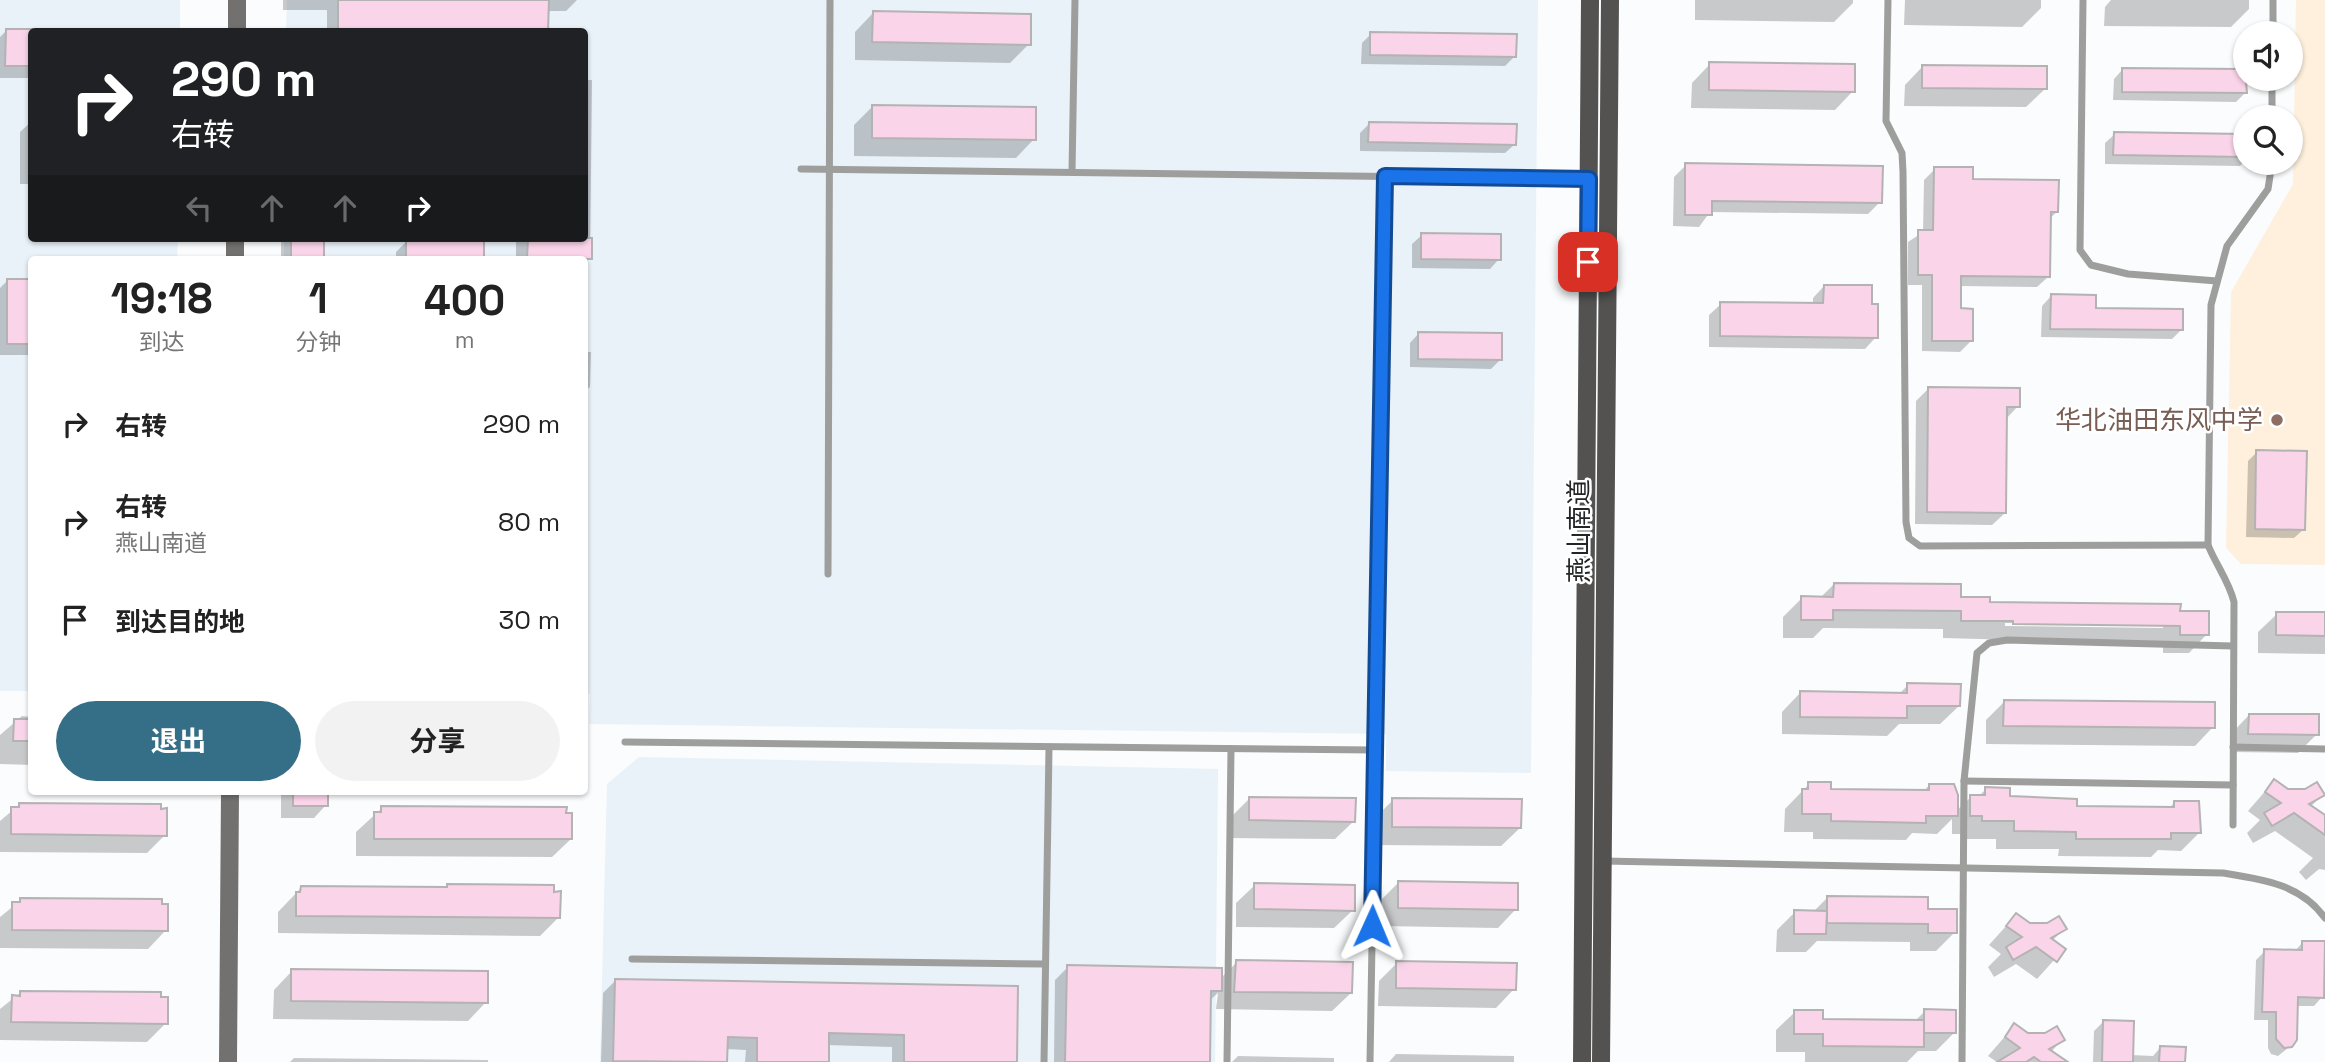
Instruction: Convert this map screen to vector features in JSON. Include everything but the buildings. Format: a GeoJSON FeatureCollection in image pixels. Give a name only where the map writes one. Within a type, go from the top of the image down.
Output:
{"type":"FeatureCollection","features":[{"type":"Feature","properties":{"kind":"main road","name":"燕山南道"},"geometry":{"type":"LineString","coordinates":[[1582,1062],[1590,0]]}},
{"type":"Feature","properties":{"kind":"main road","name":"燕山南道"},"geometry":{"type":"LineString","coordinates":[[1601,1062],[1610,0]]}},
{"type":"Feature","properties":{"kind":"street"},"geometry":{"type":"LineString","coordinates":[[237,0],[237,28]]}},
{"type":"Feature","properties":{"kind":"street"},"geometry":{"type":"LineString","coordinates":[[228,1062],[230,795]]}},
{"type":"Feature","properties":{"kind":"lane"},"geometry":{"type":"LineString","coordinates":[[828,573],[827,169],[830,0]]}},
{"type":"Feature","properties":{"kind":"lane"},"geometry":{"type":"LineString","coordinates":[[1072,172],[1075,0]]}},
{"type":"Feature","properties":{"kind":"lane"},"geometry":{"type":"LineString","coordinates":[[1888,0],[1886,121],[1902,153],[1903,172],[1906,522],[1909,538],[1920,546],[2208,545]]}},
{"type":"Feature","properties":{"kind":"lane"},"geometry":{"type":"LineString","coordinates":[[2083,0],[2080,250],[2091,265],[2128,274],[2217,281]]}},
{"type":"Feature","properties":{"kind":"lane"},"geometry":{"type":"LineString","coordinates":[[2273,0],[2273,21]]}},
{"type":"Feature","properties":{"kind":"lane"},"geometry":{"type":"LineString","coordinates":[[801,169],[1589,179]]}},
{"type":"Feature","properties":{"kind":"lane"},"geometry":{"type":"LineString","coordinates":[[2233,825],[2234,602],[2230,584],[2217,567],[2208,545],[2211,305],[2227,246],[2268,189],[2270,175]]}},
{"type":"Feature","properties":{"kind":"lane"},"geometry":{"type":"LineString","coordinates":[[1370,1062],[1385,176]]}},
{"type":"Feature","properties":{"kind":"lane"},"geometry":{"type":"LineString","coordinates":[[1962,1062],[1964,781],[1977,653],[1989,643],[2007,640],[2234,646]]}},
{"type":"Feature","properties":{"kind":"lane"},"geometry":{"type":"LineString","coordinates":[[625,742],[1374,750]]}},
{"type":"Feature","properties":{"kind":"lane"},"geometry":{"type":"LineString","coordinates":[[2233,747],[2325,749]]}},
{"type":"Feature","properties":{"kind":"lane"},"geometry":{"type":"LineString","coordinates":[[1044,1062],[1049,748]]}},
{"type":"Feature","properties":{"kind":"lane"},"geometry":{"type":"LineString","coordinates":[[1227,1062],[1231,749]]}},
{"type":"Feature","properties":{"kind":"lane"},"geometry":{"type":"LineString","coordinates":[[1964,781],[2233,785]]}},
{"type":"Feature","properties":{"kind":"lane"},"geometry":{"type":"LineString","coordinates":[[1602,861],[2223,873],[2282,884],[2307,900],[2325,918]]}},
{"type":"Feature","properties":{"kind":"lane"},"geometry":{"type":"LineString","coordinates":[[632,959],[1045,964]]}},
{"type":"Feature","properties":{"kind":"shaded area"},"geometry":{"type":"Polygon","coordinates":[[[0,0],[180,0],[180,28],[28,28],[28,242],[178,242],[177,256],[28,256],[28,691],[0,691],[0,0]]]}},
{"type":"Feature","properties":{"kind":"shaded area"},"geometry":{"type":"Polygon","coordinates":[[[287,0],[1538,0],[1531,773],[1386,771],[1386,734],[589,724],[588,256],[284,256],[284,242],[588,242],[588,28],[286,28],[287,0]]]}},
{"type":"Feature","properties":{"kind":"shaded area","name":"华北油田东风中学"},"geometry":{"type":"Polygon","coordinates":[[[2296,0],[2325,0],[2325,565],[2241,564],[2226,548],[2231,292],[2293,184],[2293,175],[2303,175],[2303,105],[2294,105],[2295,91],[2303,91],[2303,21],[2296,21],[2296,0]]]}},
{"type":"Feature","properties":{"kind":"shaded area"},"geometry":{"type":"Polygon","coordinates":[[[639,757],[1218,769],[1215,1062],[600,1062],[607,784],[639,757]]]}},
{"type":"Feature","properties":{"kind":"place","name":"华北油田东风中学"},"geometry":{"type":"Point","coordinates":[2277,420]}},
{"type":"Feature","properties":{"kind":"route"},"geometry":{"type":"LineString","coordinates":[[1372,926],[1385,176],[1589,179],[1588,262]]}}]}
